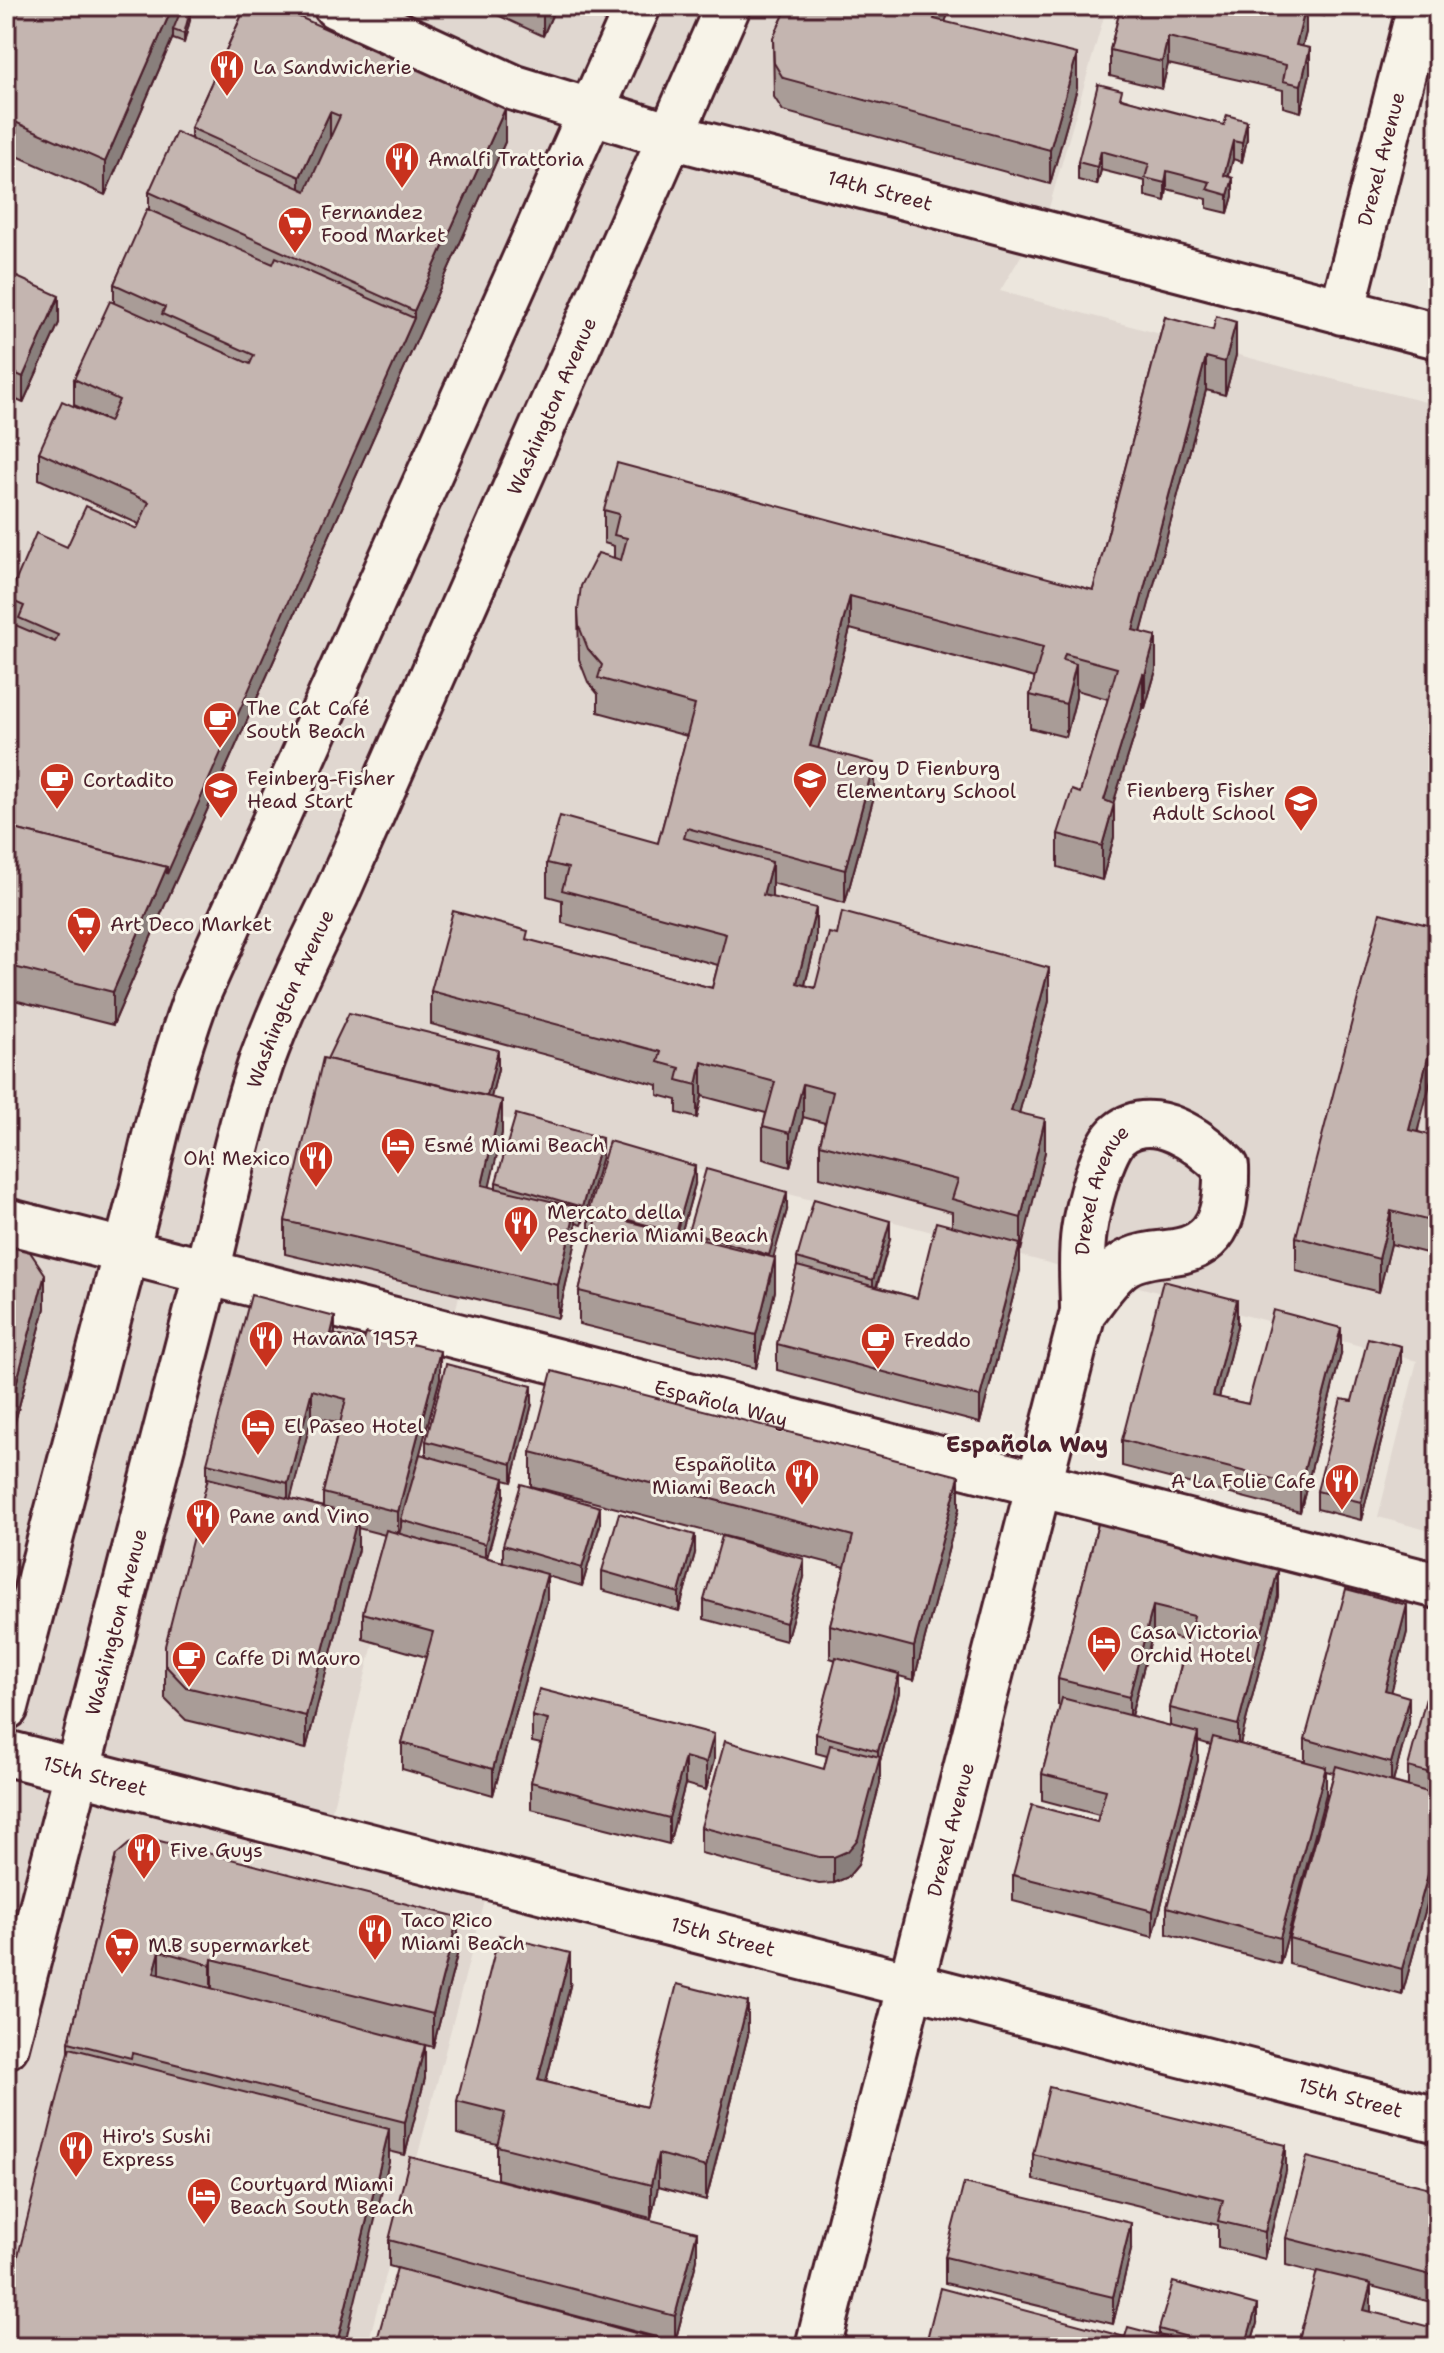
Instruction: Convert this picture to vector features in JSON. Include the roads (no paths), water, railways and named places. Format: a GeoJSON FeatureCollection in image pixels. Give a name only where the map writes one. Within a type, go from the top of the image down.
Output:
{"type":"FeatureCollection","features":[{"type":"Feature","properties":{"kind":"street","name":"14th Street"},"geometry":{"type":"LineString","coordinates":[[336,6],[515,88],[591,113],[1438,336]]}},
{"type":"Feature","properties":{"kind":"street"},"geometry":{"type":"LineString","coordinates":[[6,1707],[144,1183],[162,1102],[196,998],[638,6]]}},
{"type":"Feature","properties":{"kind":"street","name":"Washington Avenue"},"geometry":{"type":"LineString","coordinates":[[6,2046],[261,1065],[293,984],[336,895],[728,6]]}},
{"type":"Feature","properties":{"kind":"street","name":"Drexel Avenue"},"geometry":{"type":"LineString","coordinates":[[1342,312],[1420,6]]}},
{"type":"Feature","properties":{"kind":"street","name":"Española Way"},"geometry":{"type":"LineString","coordinates":[[6,1221],[1438,1586]]}},
{"type":"Feature","properties":{"kind":"street","name":"Drexel Avenue"},"geometry":{"type":"LineString","coordinates":[[818,2347],[1083,1312]]}},
{"type":"Feature","properties":{"kind":"street","name":"15th Street"},"geometry":{"type":"LineString","coordinates":[[6,1753],[1438,2120]]}},
{"type":"Feature","properties":{"kind":"place","name":"La Sandwicherie"},"geometry":{"type":"Point","coordinates":[227,98]}},
{"type":"Feature","properties":{"kind":"place","name":"Amalfi Trattoria"},"geometry":{"type":"Point","coordinates":[402,190]}},
{"type":"Feature","properties":{"kind":"place","name":"Fernandez Food Market"},"geometry":{"type":"Point","coordinates":[295,255]}},
{"type":"Feature","properties":{"kind":"place","name":"The Cat Café South Beach"},"geometry":{"type":"Point","coordinates":[220,750]}},
{"type":"Feature","properties":{"kind":"place","name":"Leroy D Fienburg Elementary School"},"geometry":{"type":"Point","coordinates":[810,810]}},
{"type":"Feature","properties":{"kind":"place","name":"Cortadito"},"geometry":{"type":"Point","coordinates":[57,811]}},
{"type":"Feature","properties":{"kind":"place","name":"Feinberg-Fisher Head Start"},"geometry":{"type":"Point","coordinates":[221,820]}},
{"type":"Feature","properties":{"kind":"place","name":"Fienberg Fisher Adult School"},"geometry":{"type":"Point","coordinates":[1301,833]}},
{"type":"Feature","properties":{"kind":"place","name":"Art Deco Market"},"geometry":{"type":"Point","coordinates":[84,955]}},
{"type":"Feature","properties":{"kind":"place","name":"Esmé Miami Beach"},"geometry":{"type":"Point","coordinates":[398,1176]}},
{"type":"Feature","properties":{"kind":"place","name":"Oh! Mexico"},"geometry":{"type":"Point","coordinates":[316,1189]}},
{"type":"Feature","properties":{"kind":"place","name":"Mercato della Pescheria Miami Beach"},"geometry":{"type":"Point","coordinates":[521,1254]}},
{"type":"Feature","properties":{"kind":"place","name":"Havana 1957"},"geometry":{"type":"Point","coordinates":[266,1369]}},
{"type":"Feature","properties":{"kind":"place","name":"Freddo"},"geometry":{"type":"Point","coordinates":[878,1371]}},
{"type":"Feature","properties":{"kind":"place","name":"El Paseo Hotel"},"geometry":{"type":"Point","coordinates":[258,1457]}},
{"type":"Feature","properties":{"kind":"place","name":"Españolita Miami Beach"},"geometry":{"type":"Point","coordinates":[802,1507]}},
{"type":"Feature","properties":{"kind":"place","name":"A La Folie Cafe"},"geometry":{"type":"Point","coordinates":[1342,1512]}},
{"type":"Feature","properties":{"kind":"place","name":"Pane and Vino"},"geometry":{"type":"Point","coordinates":[203,1547]}},
{"type":"Feature","properties":{"kind":"place","name":"Casa Victoria Orchid Hotel"},"geometry":{"type":"Point","coordinates":[1104,1674]}},
{"type":"Feature","properties":{"kind":"place","name":"Caffe Di Mauro"},"geometry":{"type":"Point","coordinates":[189,1689]}},
{"type":"Feature","properties":{"kind":"place","name":"Five Guys"},"geometry":{"type":"Point","coordinates":[144,1881]}},
{"type":"Feature","properties":{"kind":"place","name":"Taco Rico Miami Beach"},"geometry":{"type":"Point","coordinates":[375,1962]}},
{"type":"Feature","properties":{"kind":"place","name":"M.B supermarket"},"geometry":{"type":"Point","coordinates":[122,1976]}},
{"type":"Feature","properties":{"kind":"place","name":"Hiro's Sushi Express"},"geometry":{"type":"Point","coordinates":[76,2179]}},
{"type":"Feature","properties":{"kind":"place","name":"Courtyard Miami Beach South Beach"},"geometry":{"type":"Point","coordinates":[204,2226]}},
{"type":"Feature","properties":{"kind":"district","name":"Española Way"},"geometry":{"type":"Point","coordinates":[1027,1444]}}]}
